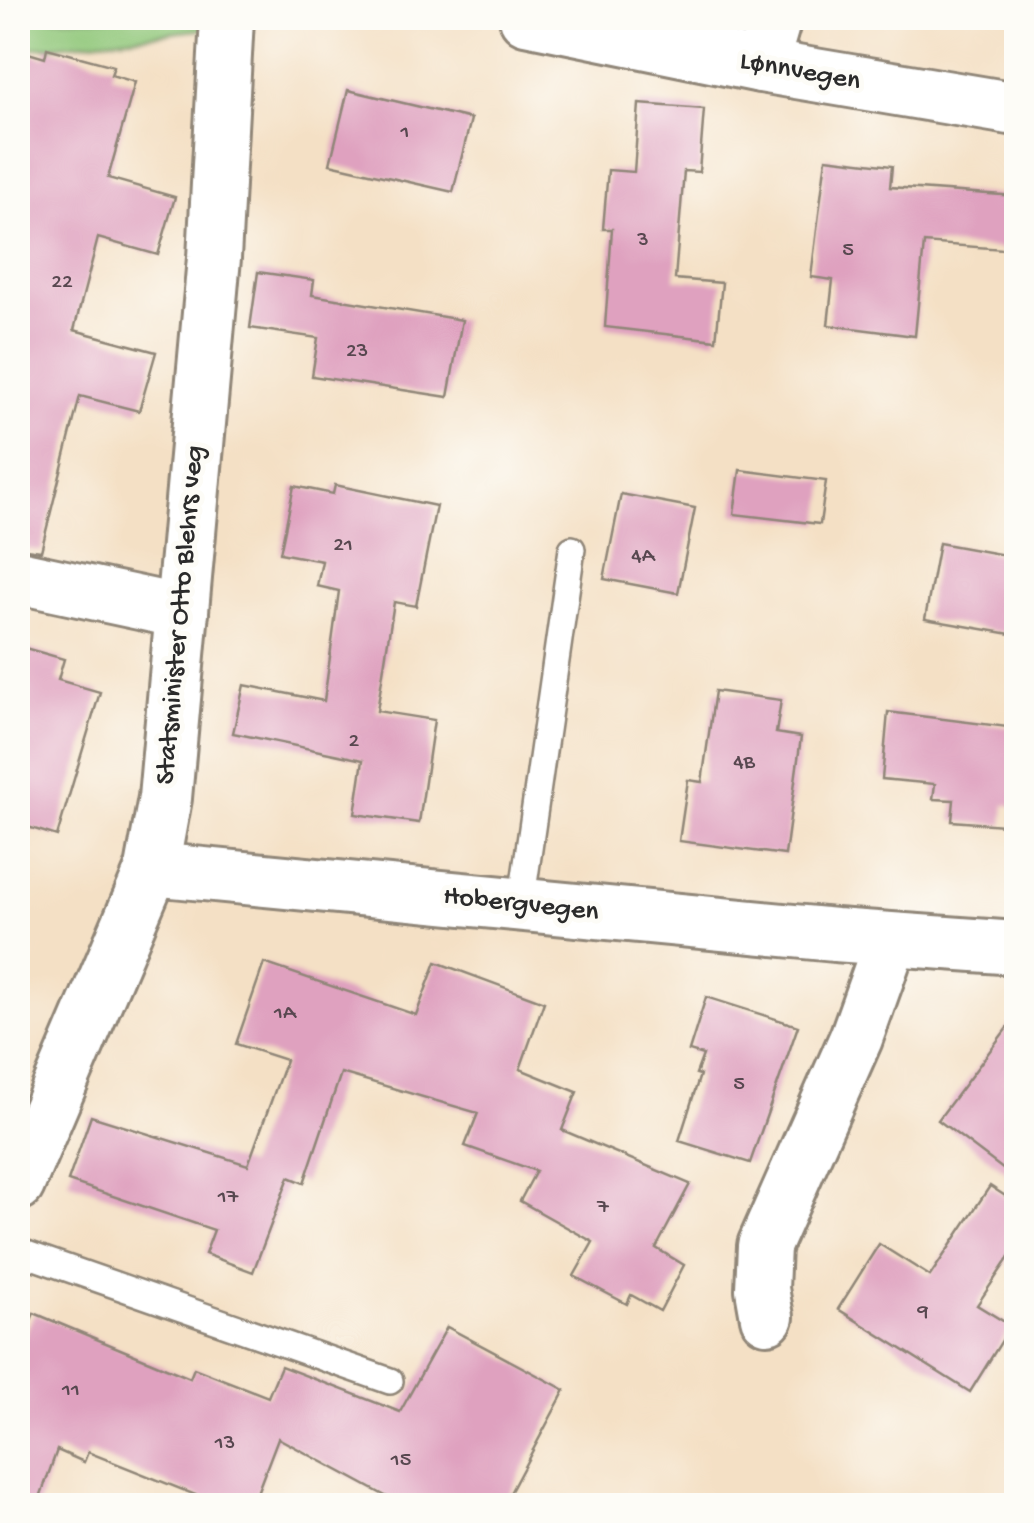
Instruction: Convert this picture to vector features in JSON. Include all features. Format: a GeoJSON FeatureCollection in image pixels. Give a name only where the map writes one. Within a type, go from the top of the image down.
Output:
{"type":"FeatureCollection","features":[{"type":"Feature","properties":{"kind":"street","name":"Statsminister Otto Blehrs veg"},"geometry":{"type":"LineString","coordinates":[[18,1184],[152,869],[173,726],[214,258],[227,18]]}},
{"type":"Feature","properties":{"kind":"street","name":"Lønnvegen"},"geometry":{"type":"LineString","coordinates":[[526,18],[768,42],[1016,109]]}},
{"type":"Feature","properties":{"kind":"street"},"geometry":{"type":"LineString","coordinates":[[18,577],[182,612]]}},
{"type":"Feature","properties":{"kind":"street","name":"Hobergvegen"},"geometry":{"type":"LineString","coordinates":[[152,869],[891,940],[1016,948]]}},
{"type":"Feature","properties":{"kind":"street"},"geometry":{"type":"LineString","coordinates":[[767,1317],[762,1289],[764,1246],[856,1038],[891,940]]}},
{"type":"Feature","properties":{"kind":"lane"},"geometry":{"type":"LineString","coordinates":[[520,905],[572,550]]}},
{"type":"Feature","properties":{"kind":"lane"},"geometry":{"type":"LineString","coordinates":[[18,1250],[390,1380]]}},
{"type":"Feature","properties":{"kind":"green space"},"geometry":{"type":"Polygon","coordinates":[[[18,18],[206,18],[207,29],[18,50],[18,18]]]}},
{"type":"Feature","properties":{"kind":"building"},"geometry":{"type":"Polygon","coordinates":[[[47,48],[114,66],[111,75],[135,82],[108,178],[175,197],[158,255],[98,238],[74,330],[156,352],[139,411],[80,396],[41,551],[18,548],[18,50],[45,58],[47,48]]]}},
{"type":"Feature","properties":{"kind":"building"},"geometry":{"type":"Polygon","coordinates":[[[348,90],[471,119],[453,192],[330,164],[348,90]]]}},
{"type":"Feature","properties":{"kind":"building"},"geometry":{"type":"Polygon","coordinates":[[[639,104],[704,109],[699,172],[684,171],[675,279],[722,283],[716,340],[605,327],[612,229],[603,229],[608,170],[634,172],[639,104]]]}},
{"type":"Feature","properties":{"kind":"building"},"geometry":{"type":"Polygon","coordinates":[[[826,158],[892,166],[890,187],[1016,196],[1016,250],[924,243],[915,336],[828,325],[833,280],[811,277],[826,158]]]}},
{"type":"Feature","properties":{"kind":"building"},"geometry":{"type":"Polygon","coordinates":[[[258,272],[314,280],[312,295],[462,320],[448,397],[312,376],[318,338],[250,328],[258,272]]]}},
{"type":"Feature","properties":{"kind":"building"},"geometry":{"type":"Polygon","coordinates":[[[740,470],[826,481],[820,524],[734,514],[740,470]]]}},
{"type":"Feature","properties":{"kind":"building"},"geometry":{"type":"Polygon","coordinates":[[[335,485],[436,506],[416,606],[394,602],[377,711],[434,720],[419,823],[355,814],[363,760],[233,733],[244,685],[324,701],[339,591],[317,586],[322,561],[280,553],[294,486],[333,494],[335,485]]]}},
{"type":"Feature","properties":{"kind":"building"},"geometry":{"type":"Polygon","coordinates":[[[621,494],[695,508],[678,593],[604,579],[621,494]]]}},
{"type":"Feature","properties":{"kind":"building"},"geometry":{"type":"Polygon","coordinates":[[[939,543],[1016,557],[1016,635],[925,619],[939,543]]]}},
{"type":"Feature","properties":{"kind":"building"},"geometry":{"type":"Polygon","coordinates":[[[18,646],[64,659],[58,680],[100,692],[57,836],[18,824],[18,646]]]}},
{"type":"Feature","properties":{"kind":"building"},"geometry":{"type":"Polygon","coordinates":[[[715,691],[781,700],[776,733],[801,737],[785,855],[679,841],[688,780],[702,782],[715,691]]]}},
{"type":"Feature","properties":{"kind":"building"},"geometry":{"type":"Polygon","coordinates":[[[888,712],[1016,728],[1016,806],[1005,805],[1003,825],[952,821],[954,800],[933,799],[935,784],[882,779],[888,712]]]}},
{"type":"Feature","properties":{"kind":"building"},"geometry":{"type":"Polygon","coordinates":[[[436,962],[544,1002],[520,1069],[577,1092],[562,1130],[690,1184],[656,1248],[684,1265],[660,1311],[631,1295],[627,1304],[574,1276],[593,1242],[520,1201],[536,1171],[465,1146],[478,1113],[341,1073],[304,1183],[289,1177],[253,1272],[205,1254],[214,1230],[68,1181],[91,1116],[248,1165],[286,1060],[236,1044],[264,963],[416,1015],[436,962]]]}},
{"type":"Feature","properties":{"kind":"building"},"geometry":{"type":"Polygon","coordinates":[[[706,997],[798,1026],[750,1163],[679,1141],[700,1075],[696,1074],[703,1055],[689,1051],[706,997]]]}},
{"type":"Feature","properties":{"kind":"building"},"geometry":{"type":"Polygon","coordinates":[[[1016,1016],[1016,1179],[938,1120],[1016,1016]]]}},
{"type":"Feature","properties":{"kind":"building"},"geometry":{"type":"Polygon","coordinates":[[[990,1186],[1016,1203],[1016,1247],[977,1305],[1011,1326],[970,1392],[838,1309],[879,1244],[930,1276],[990,1186]]]}},
{"type":"Feature","properties":{"kind":"building"},"geometry":{"type":"Polygon","coordinates":[[[34,1313],[190,1378],[194,1368],[268,1397],[281,1366],[400,1412],[447,1327],[565,1390],[503,1506],[404,1506],[278,1438],[252,1506],[223,1506],[88,1452],[84,1462],[57,1450],[37,1506],[18,1506],[18,1351],[34,1313]]]}}]}
